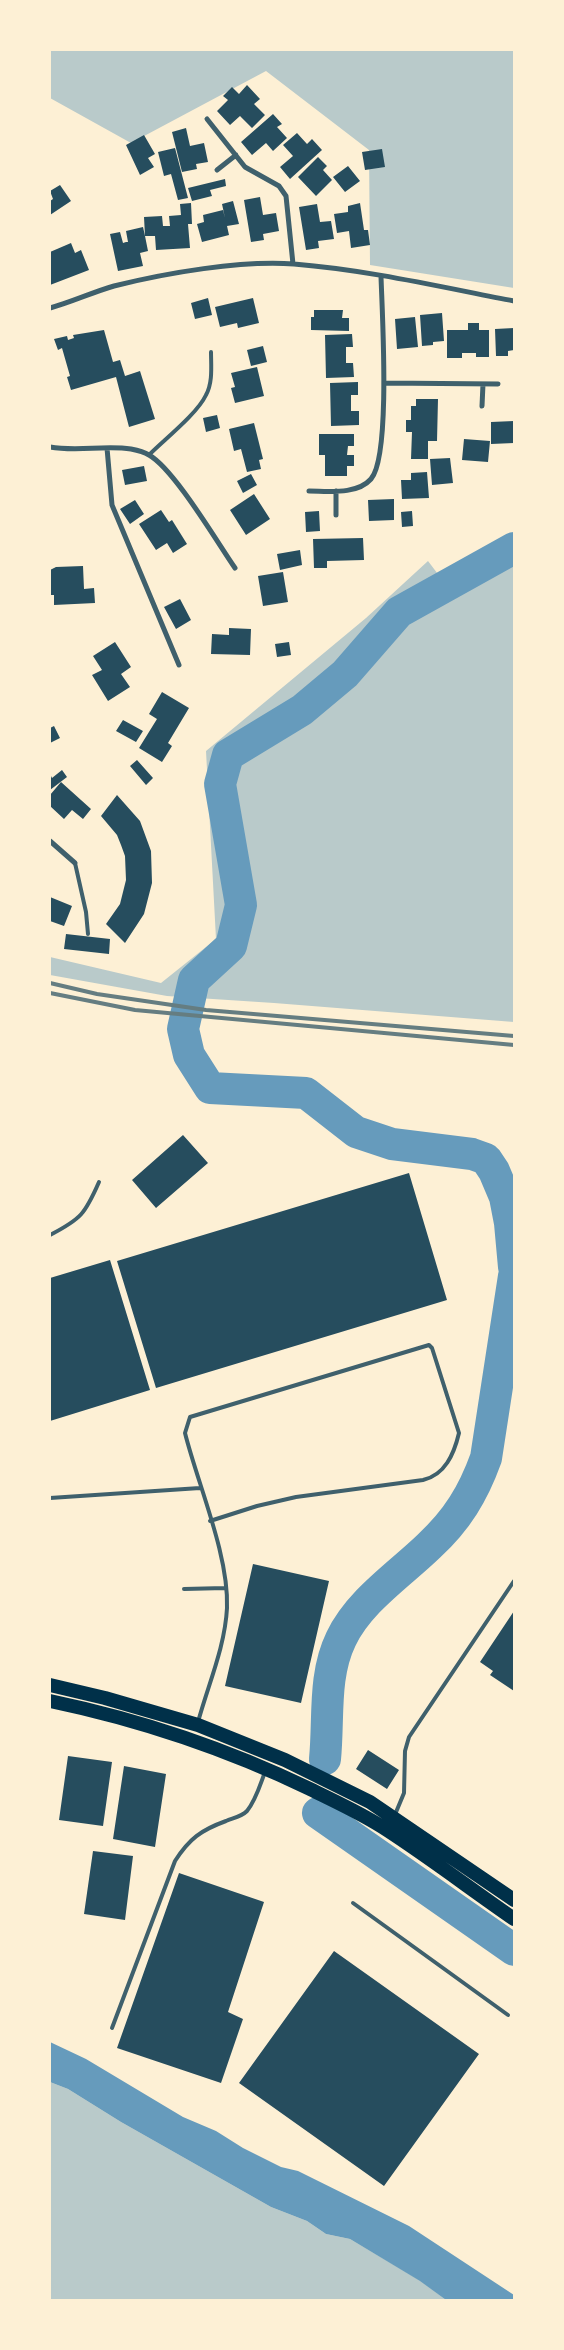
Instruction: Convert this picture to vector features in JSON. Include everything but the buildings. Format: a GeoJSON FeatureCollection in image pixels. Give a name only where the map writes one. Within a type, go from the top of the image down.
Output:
{"type":"FeatureCollection","features":[{"type":"Feature","properties":{"kind":"highway"},"geometry":{"type":"LineString","coordinates":[[50,1685],[105,1698],[198,1725],[286,1760],[357,1795],[514,1900]]}},
{"type":"Feature","properties":{"kind":"highway"},"geometry":{"type":"LineString","coordinates":[[50,1700],[136,1722],[192,1739],[266,1768],[387,1830],[514,1919]]}},
{"type":"Feature","properties":{"kind":"street"},"geometry":{"type":"LineString","coordinates":[[207,119],[245,167],[279,186],[286,196],[293,264]]}},
{"type":"Feature","properties":{"kind":"street"},"geometry":{"type":"LineString","coordinates":[[217,170],[236,155]]}},
{"type":"Feature","properties":{"kind":"street"},"geometry":{"type":"LineString","coordinates":[[50,308],[113,287],[180,273],[242,265],[293,264],[381,276],[514,301]]}},
{"type":"Feature","properties":{"kind":"street"},"geometry":{"type":"LineString","coordinates":[[309,491],[336,491],[358,487],[371,479],[380,459],[384,383],[381,276]]}},
{"type":"Feature","properties":{"kind":"street"},"geometry":{"type":"LineString","coordinates":[[384,383],[498,384]]}},
{"type":"Feature","properties":{"kind":"street"},"geometry":{"type":"LineString","coordinates":[[482,384],[482,406]]}},
{"type":"Feature","properties":{"kind":"street"},"geometry":{"type":"LineString","coordinates":[[50,447],[68,450],[132,449],[149,455],[167,471],[235,568]]}},
{"type":"Feature","properties":{"kind":"street"},"geometry":{"type":"LineString","coordinates":[[107,448],[112,505],[179,665]]}},
{"type":"Feature","properties":{"kind":"street"},"geometry":{"type":"LineString","coordinates":[[336,491],[336,515]]}},
{"type":"Feature","properties":{"kind":"street"},"geometry":{"type":"LineString","coordinates":[[50,841],[75,863]]}},
{"type":"Feature","properties":{"kind":"lane"},"geometry":{"type":"LineString","coordinates":[[149,455],[200,404],[207,394],[211,381],[211,352]]}},
{"type":"Feature","properties":{"kind":"lane"},"geometry":{"type":"LineString","coordinates":[[75,863],[86,912],[88,934]]}},
{"type":"Feature","properties":{"kind":"lane"},"geometry":{"type":"LineString","coordinates":[[50,1234],[69,1225],[87,1209],[98,1182]]}},
{"type":"Feature","properties":{"kind":"lane"},"geometry":{"type":"LineString","coordinates":[[198,1725],[225,1624],[225,1588],[222,1564],[200,1488],[186,1433],[190,1417],[429,1345],[432,1348],[459,1433],[456,1445],[444,1468],[438,1474],[423,1480],[296,1497],[257,1506],[210,1521]]}},
{"type":"Feature","properties":{"kind":"lane"},"geometry":{"type":"LineString","coordinates":[[50,1498],[200,1488]]}},
{"type":"Feature","properties":{"kind":"lane"},"geometry":{"type":"LineString","coordinates":[[393,1819],[404,1793],[405,1751],[409,1737],[514,1581]]}},
{"type":"Feature","properties":{"kind":"lane"},"geometry":{"type":"LineString","coordinates":[[184,1589],[225,1588]]}},
{"type":"Feature","properties":{"kind":"lane"},"geometry":{"type":"LineString","coordinates":[[112,2028],[174,1861],[185,1844],[196,1835],[237,1818],[246,1811],[257,1794],[266,1768]]}},
{"type":"Feature","properties":{"kind":"lane"},"geometry":{"type":"LineString","coordinates":[[354,1903],[508,2015]]}},
{"type":"Feature","properties":{"kind":"shaded area"},"geometry":{"type":"Polygon","coordinates":[[[50,50],[514,50],[514,288],[370,265],[369,150],[266,71],[131,143],[50,98],[50,50]]]}},
{"type":"Feature","properties":{"kind":"shaded area"},"geometry":{"type":"Polygon","coordinates":[[[514,556],[514,1022],[167,996],[50,975],[50,957],[161,983],[216,939],[206,751],[366,618],[428,561],[453,594],[514,556]]]}},
{"type":"Feature","properties":{"kind":"shaded area"},"geometry":{"type":"Polygon","coordinates":[[[50,2082],[68,2089],[121,2122],[271,2207],[307,2221],[326,2234],[350,2239],[421,2281],[446,2300],[50,2300],[50,2082]]]}},
{"type":"Feature","properties":{"kind":"water"},"geometry":{"type":"Polygon","coordinates":[[[50,2042],[86,2059],[183,2117],[216,2131],[243,2148],[281,2167],[298,2171],[409,2226],[514,2295],[514,2300],[446,2300],[420,2281],[350,2239],[326,2234],[307,2221],[271,2207],[121,2122],[68,2089],[50,2082],[50,2042]]]}},
{"type":"Feature","properties":{"kind":"waterway"},"geometry":{"type":"LineString","coordinates":[[514,548],[399,612],[345,674],[302,710],[228,755],[220,784],[241,905],[231,946],[194,980],[183,1029],[189,1055],[210,1088],[306,1093],[356,1132],[392,1144],[472,1154],[486,1159],[494,1171],[505,1197],[510,1223],[514,1267]]}},
{"type":"Feature","properties":{"kind":"waterway"},"geometry":{"type":"LineString","coordinates":[[325,1759],[329,1683],[335,1653],[341,1639],[358,1613],[380,1589],[429,1546],[448,1526],[470,1495],[481,1471],[486,1458],[514,1276]]}},
{"type":"Feature","properties":{"kind":"waterway"},"geometry":{"type":"LineString","coordinates":[[318,1813],[514,1950]]}},
{"type":"Feature","properties":{"kind":"railway"},"geometry":{"type":"LineString","coordinates":[[50,983],[97,994],[206,1010],[514,1036]]}},
{"type":"Feature","properties":{"kind":"railway"},"geometry":{"type":"LineString","coordinates":[[50,993],[135,1010],[514,1045]]}}]}
